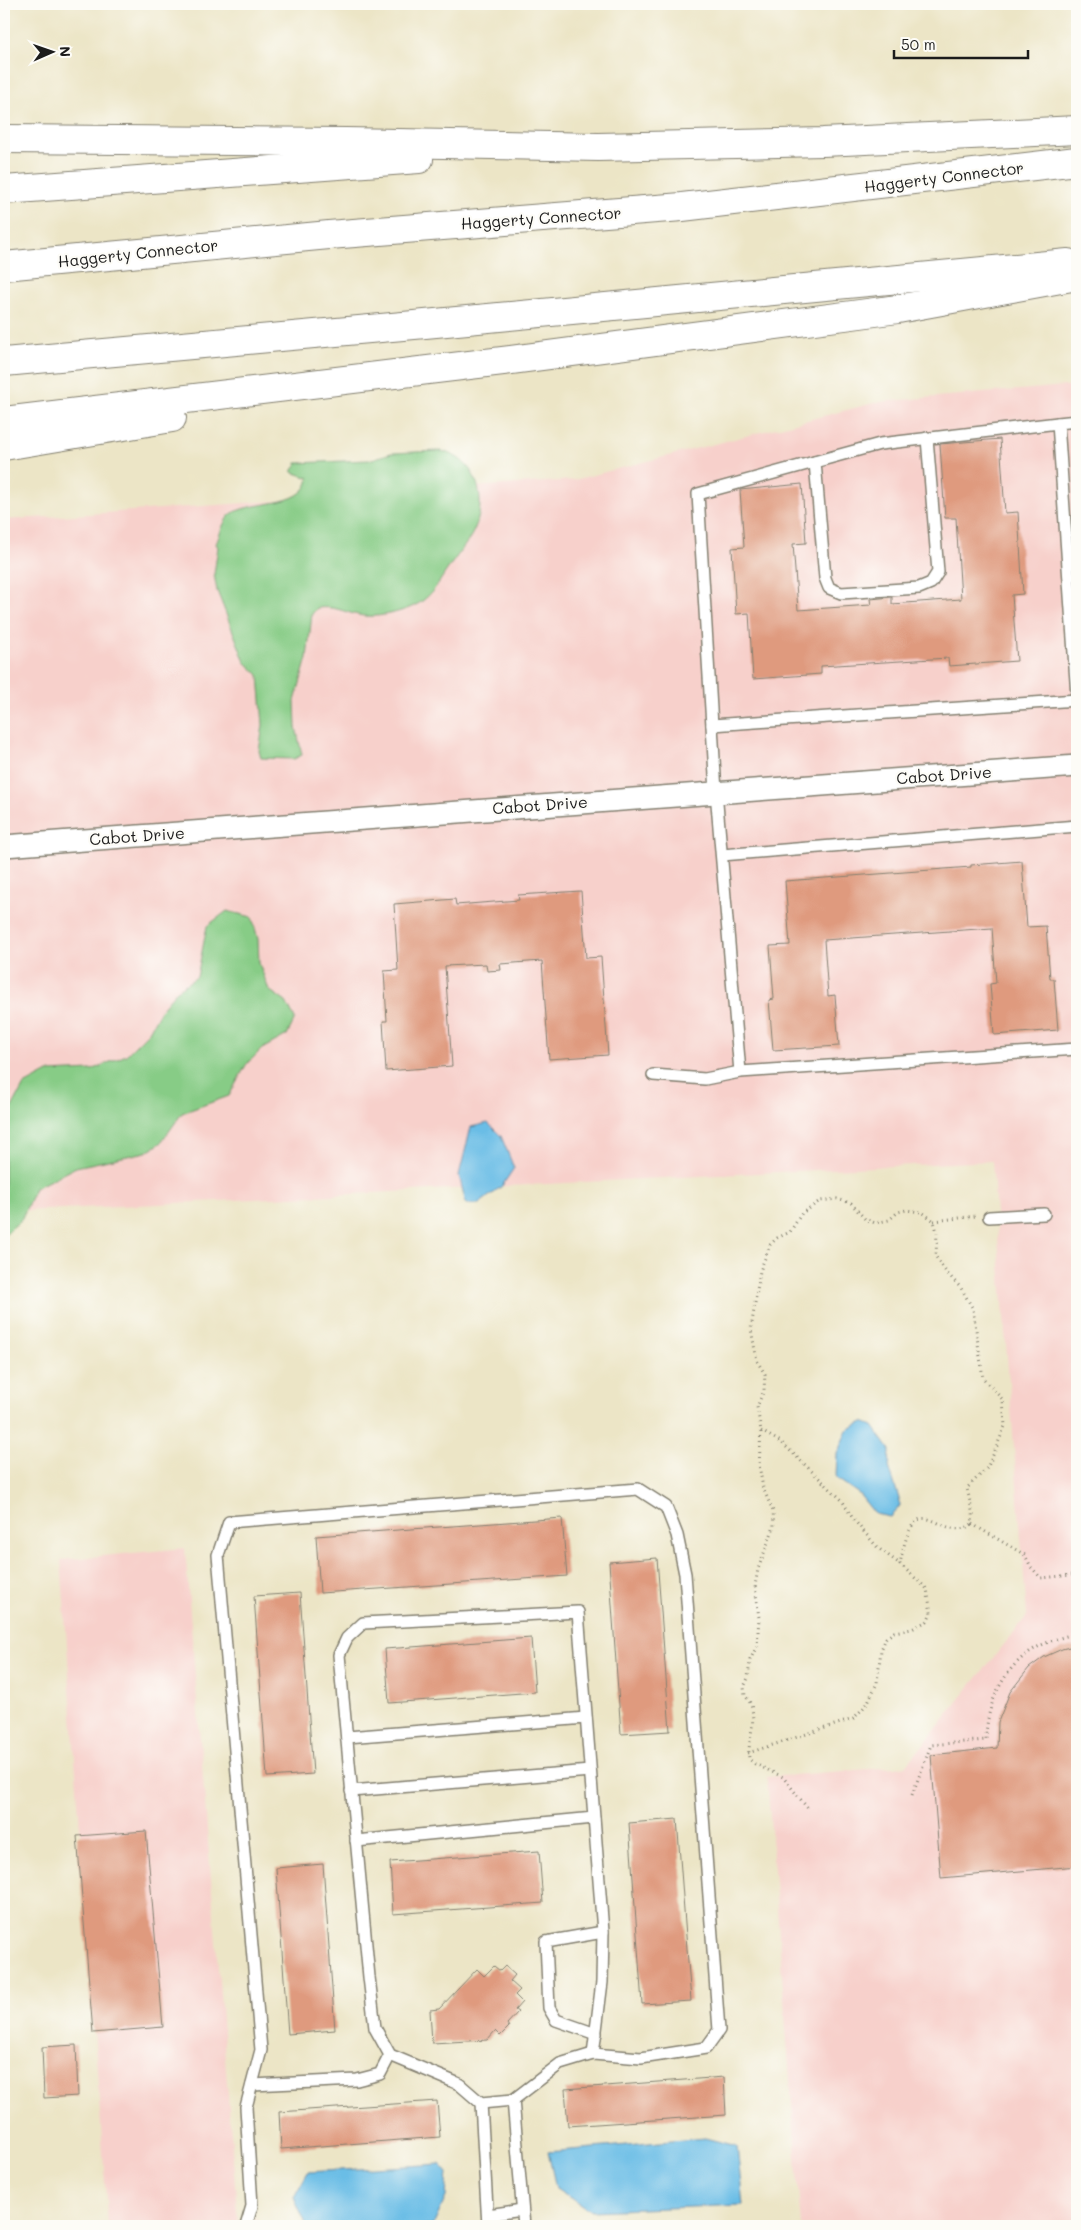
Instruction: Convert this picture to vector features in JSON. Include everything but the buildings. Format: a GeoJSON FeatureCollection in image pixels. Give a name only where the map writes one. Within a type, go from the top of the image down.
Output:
{"type":"FeatureCollection","features":[{"type":"Feature","properties":{"kind":"highway"},"geometry":{"type":"LineString","coordinates":[[4,140],[346,142],[598,147],[823,142],[1077,130]]}},
{"type":"Feature","properties":{"kind":"highway"},"geometry":{"type":"LineString","coordinates":[[4,190],[598,147]]}},
{"type":"Feature","properties":{"kind":"highway","name":"Haggerty Connector"},"geometry":{"type":"LineString","coordinates":[[4,266],[329,235],[682,207],[1077,161]]}},
{"type":"Feature","properties":{"kind":"highway"},"geometry":{"type":"LineString","coordinates":[[4,362],[1077,262]]}},
{"type":"Feature","properties":{"kind":"highway"},"geometry":{"type":"LineString","coordinates":[[4,421],[898,309],[1077,276]]}},
{"type":"Feature","properties":{"kind":"highway"},"geometry":{"type":"LineString","coordinates":[[4,446],[218,410],[354,378]]}},
{"type":"Feature","properties":{"kind":"street","name":"Cabot Drive"},"geometry":{"type":"LineString","coordinates":[[4,846],[1077,766]]}},
{"type":"Feature","properties":{"kind":"lane"},"geometry":{"type":"LineString","coordinates":[[740,1072],[716,792],[698,494],[880,444],[1077,421]]}},
{"type":"Feature","properties":{"kind":"lane"},"geometry":{"type":"LineString","coordinates":[[712,725],[1077,698],[1058,423]]}},
{"type":"Feature","properties":{"kind":"lane"},"geometry":{"type":"LineString","coordinates":[[815,462],[825,578],[829,588],[841,593],[919,588],[931,583],[938,572],[926,438]]}},
{"type":"Feature","properties":{"kind":"lane"},"geometry":{"type":"LineString","coordinates":[[722,855],[1077,826]]}},
{"type":"Feature","properties":{"kind":"lane"},"geometry":{"type":"LineString","coordinates":[[653,1075],[705,1079],[740,1072],[1077,1049]]}},
{"type":"Feature","properties":{"kind":"lane"},"geometry":{"type":"LineString","coordinates":[[989,1217],[1044,1214]]}},
{"type":"Feature","properties":{"kind":"lane"},"geometry":{"type":"LineString","coordinates":[[246,2226],[252,2206],[246,2107],[261,2050],[218,1555],[229,1522],[638,1489],[666,1507],[677,1535],[685,1574],[720,2030],[706,2048],[641,2058],[593,2054],[560,2064],[513,2100],[481,2104]]}},
{"type":"Feature","properties":{"kind":"lane"},"geometry":{"type":"LineString","coordinates":[[522,2210],[488,2220],[481,2104],[459,2084],[390,2055],[376,2028],[339,1655],[347,1638],[363,1623],[578,1612],[603,1932],[602,1982],[593,2054]]}},
{"type":"Feature","properties":{"kind":"lane"},"geometry":{"type":"LineString","coordinates":[[347,1737],[586,1718]]}},
{"type":"Feature","properties":{"kind":"lane"},"geometry":{"type":"LineString","coordinates":[[352,1791],[590,1771]]}},
{"type":"Feature","properties":{"kind":"lane"},"geometry":{"type":"LineString","coordinates":[[356,1841],[594,1818]]}},
{"type":"Feature","properties":{"kind":"lane"},"geometry":{"type":"LineString","coordinates":[[596,2034],[556,2020],[549,2008],[546,1942],[603,1932]]}},
{"type":"Feature","properties":{"kind":"lane"},"geometry":{"type":"LineString","coordinates":[[252,2085],[357,2080],[380,2074],[390,2055]]}},
{"type":"Feature","properties":{"kind":"lane"},"geometry":{"type":"LineString","coordinates":[[513,2100],[524,2226]]}},
{"type":"Feature","properties":{"kind":"path"},"geometry":{"type":"LineString","coordinates":[[809,1810],[783,1777],[755,1764],[749,1759],[748,1753],[753,1714],[751,1701],[745,1696],[744,1687],[748,1678],[750,1660],[757,1646],[759,1618],[755,1586],[758,1569],[774,1527],[774,1511],[763,1488],[758,1465],[761,1431],[757,1407],[764,1390],[764,1374],[757,1361],[751,1329],[760,1271],[770,1245],[777,1238],[790,1232],[802,1213],[820,1201],[837,1199],[851,1203],[865,1219],[875,1223],[889,1220],[898,1212],[906,1210],[922,1212],[934,1221],[937,1232],[936,1257],[961,1288],[973,1309],[983,1378],[1003,1400],[1005,1426],[986,1468],[967,1488],[973,1515],[972,1524],[965,1529],[956,1529],[929,1518],[915,1520],[904,1546],[900,1564]]}},
{"type":"Feature","properties":{"kind":"path"},"geometry":{"type":"LineString","coordinates":[[934,1221],[974,1216],[989,1217]]}},
{"type":"Feature","properties":{"kind":"path"},"geometry":{"type":"LineString","coordinates":[[748,1753],[853,1719],[866,1704],[876,1683],[881,1650],[886,1638],[894,1632],[912,1629],[928,1621],[931,1613],[927,1589],[900,1564],[878,1548],[836,1494],[782,1442],[761,1431]]}},
{"type":"Feature","properties":{"kind":"path"},"geometry":{"type":"LineString","coordinates":[[972,1524],[1026,1555],[1031,1567],[1041,1578],[1072,1575]]}},
{"type":"Feature","properties":{"kind":"path"},"geometry":{"type":"LineString","coordinates":[[912,1795],[931,1745],[986,1740],[991,1707],[1006,1674],[1020,1659],[1036,1648],[1076,1633],[1076,1626]]}},
{"type":"Feature","properties":{"kind":"shaded area"},"geometry":{"type":"Polygon","coordinates":[[[1077,385],[1077,2226],[801,2226],[767,1777],[906,1766],[1027,1616],[992,1161],[4,1212],[4,520],[574,480],[878,402],[1077,385]]]}},
{"type":"Feature","properties":{"kind":"shaded area"},"geometry":{"type":"Polygon","coordinates":[[[185,1548],[238,2222],[257,2218],[258,2226],[108,2226],[61,1560],[185,1548]]]}},
{"type":"Feature","properties":{"kind":"green space"},"geometry":{"type":"Polygon","coordinates":[[[440,451],[453,455],[464,463],[472,473],[477,484],[480,510],[471,536],[432,592],[414,606],[379,616],[358,615],[333,608],[317,608],[312,614],[307,658],[295,701],[296,727],[302,755],[294,759],[261,758],[259,751],[263,725],[259,675],[245,662],[217,591],[214,574],[218,547],[216,544],[225,522],[229,516],[237,511],[286,500],[297,495],[305,488],[309,478],[292,472],[297,463],[369,460],[391,453],[440,451]]]}},
{"type":"Feature","properties":{"kind":"green space"},"geometry":{"type":"Polygon","coordinates":[[[227,911],[252,917],[258,939],[259,963],[269,990],[286,1002],[295,1019],[287,1035],[262,1049],[246,1065],[229,1096],[182,1113],[161,1143],[146,1152],[76,1167],[35,1188],[21,1220],[4,1235],[4,1122],[24,1085],[48,1072],[92,1070],[126,1055],[148,1033],[162,1008],[178,989],[197,977],[207,926],[227,911]]]}},
{"type":"Feature","properties":{"kind":"water"},"geometry":{"type":"Polygon","coordinates":[[[488,1123],[501,1136],[514,1168],[502,1186],[479,1204],[466,1204],[459,1175],[471,1127],[488,1123]]]}},
{"type":"Feature","properties":{"kind":"water"},"geometry":{"type":"Polygon","coordinates":[[[863,1422],[873,1426],[890,1450],[889,1467],[901,1505],[890,1517],[875,1514],[859,1494],[836,1478],[837,1454],[847,1430],[863,1422]]]}},
{"type":"Feature","properties":{"kind":"water"},"geometry":{"type":"Polygon","coordinates":[[[705,2138],[737,2146],[743,2205],[591,2211],[556,2188],[548,2152],[705,2138]]]}},
{"type":"Feature","properties":{"kind":"water"},"geometry":{"type":"Polygon","coordinates":[[[440,2164],[448,2173],[446,2197],[433,2226],[307,2226],[294,2197],[308,2172],[440,2164]]]}}]}
